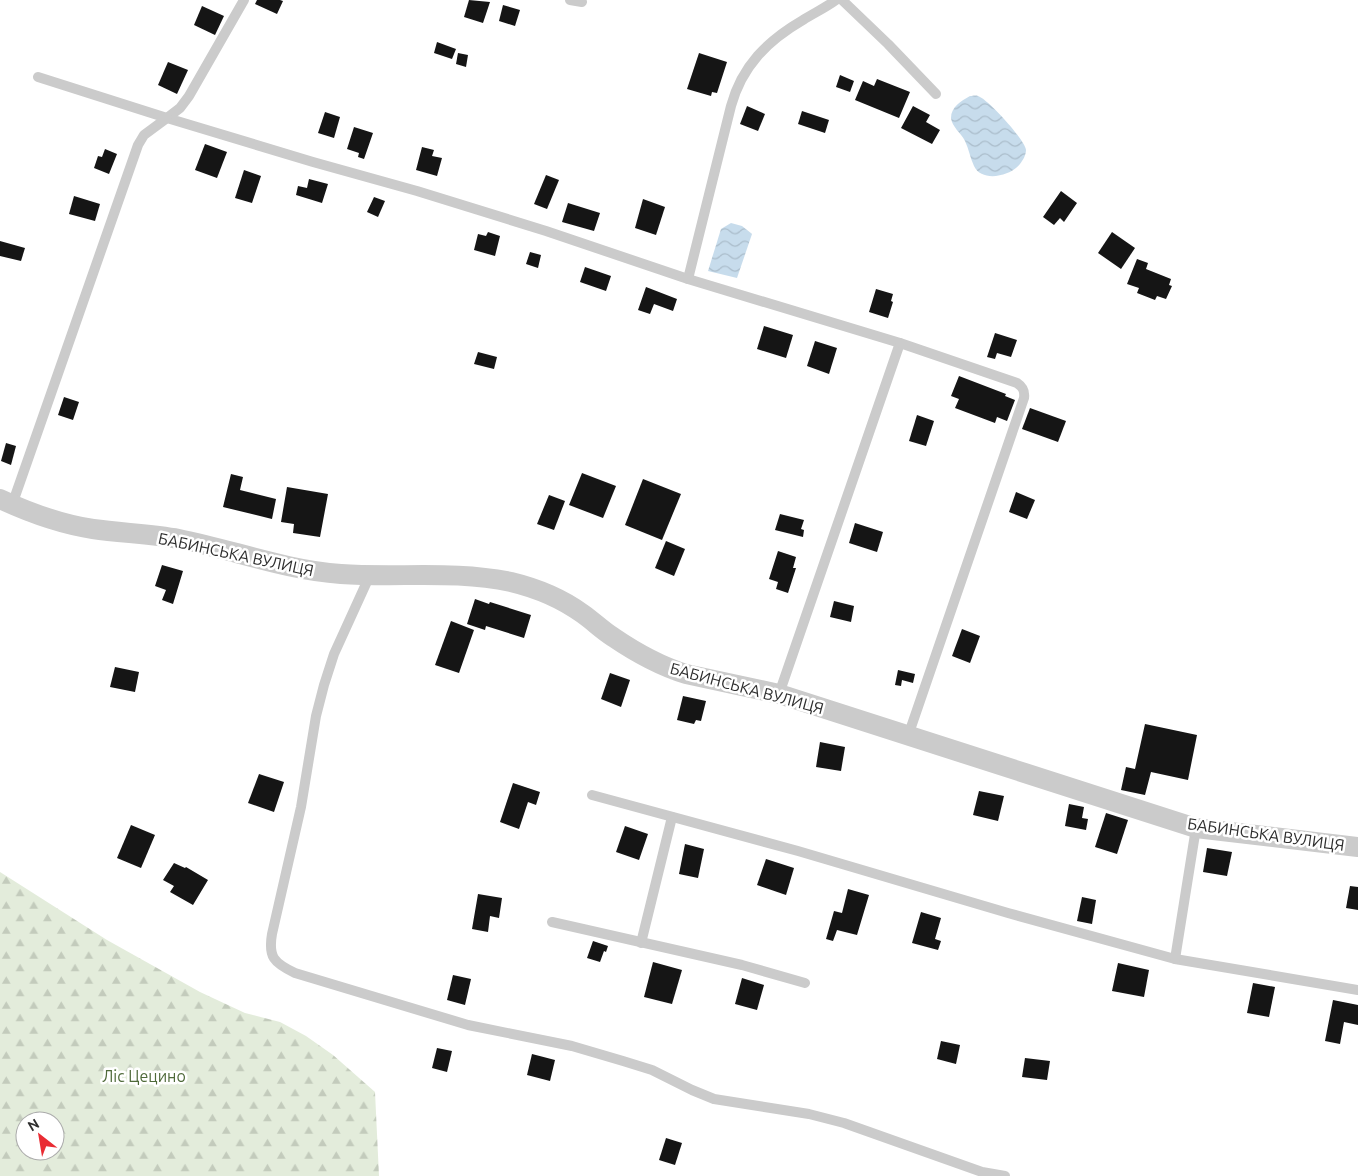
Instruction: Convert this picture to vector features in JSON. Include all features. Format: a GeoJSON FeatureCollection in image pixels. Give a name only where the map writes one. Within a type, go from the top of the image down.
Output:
{"type":"FeatureCollection","features":[{"type":"Feature","properties":{"kind":"street","name":"БАБИНСЬКА ВУЛИЦЯ"},"geometry":{"type":"LineString","coordinates":[[6,502],[39,516],[62,523],[179,539],[294,568],[342,574],[457,575],[494,579],[527,586],[572,607],[635,651],[672,670],[707,680],[778,694],[1196,828],[1358,846]]}},
{"type":"Feature","properties":{"kind":"lane"},"geometry":{"type":"LineString","coordinates":[[6,502],[138,145],[144,135],[180,108],[190,96],[244,0]]}},
{"type":"Feature","properties":{"kind":"lane"},"geometry":{"type":"LineString","coordinates":[[570,0],[582,2]]}},
{"type":"Feature","properties":{"kind":"lane"},"geometry":{"type":"LineString","coordinates":[[688,279],[731,106],[736,88],[743,74],[765,48],[783,32],[836,0]]}},
{"type":"Feature","properties":{"kind":"lane"},"geometry":{"type":"LineString","coordinates":[[842,0],[936,94]]}},
{"type":"Feature","properties":{"kind":"lane"},"geometry":{"type":"LineString","coordinates":[[38,77],[312,162],[417,191],[546,231],[688,279],[900,343],[1017,383],[1025,392],[1024,398],[908,736]]}},
{"type":"Feature","properties":{"kind":"lane"},"geometry":{"type":"LineString","coordinates":[[778,694],[900,343]]}},
{"type":"Feature","properties":{"kind":"lane"},"geometry":{"type":"LineString","coordinates":[[370,575],[334,654],[316,716],[301,807],[272,934],[270,948],[276,962],[295,974],[422,1012],[468,1025],[572,1046],[652,1070],[692,1090],[714,1098],[809,1114],[844,1123],[982,1172],[1005,1176]]}},
{"type":"Feature","properties":{"kind":"lane"},"geometry":{"type":"LineString","coordinates":[[592,795],[798,851],[1008,913],[1175,959],[1358,990]]}},
{"type":"Feature","properties":{"kind":"lane"},"geometry":{"type":"LineString","coordinates":[[641,943],[672,817]]}},
{"type":"Feature","properties":{"kind":"lane"},"geometry":{"type":"LineString","coordinates":[[1175,959],[1196,828]]}},
{"type":"Feature","properties":{"kind":"lane"},"geometry":{"type":"LineString","coordinates":[[552,922],[742,965],[805,983]]}},
{"type":"Feature","properties":{"kind":"green space","name":"Ліс Цецино"},"geometry":{"type":"Polygon","coordinates":[[[0,872],[107,940],[200,992],[245,1013],[280,1022],[306,1036],[333,1055],[375,1092],[379,1176],[0,1176],[0,872]]]}},
{"type":"Feature","properties":{"kind":"water"},"geometry":{"type":"Polygon","coordinates":[[[970,96],[978,96],[990,104],[1013,129],[1024,145],[1026,150],[1023,159],[1010,172],[997,176],[983,175],[974,166],[965,141],[951,118],[951,114],[960,102],[970,96]]]}},
{"type":"Feature","properties":{"kind":"water"},"geometry":{"type":"Polygon","coordinates":[[[731,223],[742,226],[752,234],[737,278],[708,271],[721,229],[731,223]]]}},
{"type":"Feature","properties":{"kind":"building"},"geometry":{"type":"Polygon","coordinates":[[[257,0],[283,1],[277,14],[255,4],[257,0]]]}},
{"type":"Feature","properties":{"kind":"building"},"geometry":{"type":"Polygon","coordinates":[[[469,0],[490,2],[483,23],[464,17],[469,0]]]}},
{"type":"Feature","properties":{"kind":"building"},"geometry":{"type":"Polygon","coordinates":[[[503,5],[520,10],[515,26],[499,21],[503,5]]]}},
{"type":"Feature","properties":{"kind":"building"},"geometry":{"type":"Polygon","coordinates":[[[202,6],[224,16],[215,35],[194,25],[202,6]]]}},
{"type":"Feature","properties":{"kind":"building"},"geometry":{"type":"Polygon","coordinates":[[[437,42],[456,49],[452,59],[434,53],[437,42]]]}},
{"type":"Feature","properties":{"kind":"building"},"geometry":{"type":"Polygon","coordinates":[[[458,53],[468,55],[466,67],[456,64],[458,53]]]}},
{"type":"Feature","properties":{"kind":"building"},"geometry":{"type":"Polygon","coordinates":[[[699,53],[727,62],[717,93],[712,92],[711,96],[687,89],[699,53]]]}},
{"type":"Feature","properties":{"kind":"building"},"geometry":{"type":"Polygon","coordinates":[[[168,62],[188,70],[177,94],[158,85],[168,62]]]}},
{"type":"Feature","properties":{"kind":"building"},"geometry":{"type":"Polygon","coordinates":[[[840,75],[854,81],[850,92],[836,87],[840,75]]]}},
{"type":"Feature","properties":{"kind":"building"},"geometry":{"type":"Polygon","coordinates":[[[877,79],[910,92],[899,118],[855,100],[863,81],[874,86],[877,79]]]}},
{"type":"Feature","properties":{"kind":"building"},"geometry":{"type":"Polygon","coordinates":[[[747,106],[765,114],[758,131],[740,124],[747,106]]]}},
{"type":"Feature","properties":{"kind":"building"},"geometry":{"type":"Polygon","coordinates":[[[913,106],[930,115],[926,122],[940,130],[932,144],[901,128],[913,106]]]}},
{"type":"Feature","properties":{"kind":"building"},"geometry":{"type":"Polygon","coordinates":[[[802,111],[829,120],[825,133],[798,124],[802,111]]]}},
{"type":"Feature","properties":{"kind":"building"},"geometry":{"type":"Polygon","coordinates":[[[325,112],[340,117],[334,138],[318,133],[325,112]]]}},
{"type":"Feature","properties":{"kind":"building"},"geometry":{"type":"Polygon","coordinates":[[[354,127],[373,133],[364,159],[358,157],[359,153],[347,149],[354,127]]]}},
{"type":"Feature","properties":{"kind":"building"},"geometry":{"type":"Polygon","coordinates":[[[205,144],[227,152],[217,178],[195,170],[205,144]]]}},
{"type":"Feature","properties":{"kind":"building"},"geometry":{"type":"Polygon","coordinates":[[[422,147],[434,150],[432,156],[442,158],[437,176],[416,170],[422,147]]]}},
{"type":"Feature","properties":{"kind":"building"},"geometry":{"type":"Polygon","coordinates":[[[105,149],[117,154],[109,174],[94,168],[98,156],[102,157],[105,149]]]}},
{"type":"Feature","properties":{"kind":"building"},"geometry":{"type":"Polygon","coordinates":[[[244,170],[261,176],[252,203],[235,198],[244,170]]]}},
{"type":"Feature","properties":{"kind":"building"},"geometry":{"type":"Polygon","coordinates":[[[546,175],[559,180],[547,209],[534,204],[546,175]]]}},
{"type":"Feature","properties":{"kind":"building"},"geometry":{"type":"Polygon","coordinates":[[[309,179],[328,184],[322,203],[296,195],[298,186],[307,188],[309,179]]]}},
{"type":"Feature","properties":{"kind":"building"},"geometry":{"type":"Polygon","coordinates":[[[1061,191],[1077,203],[1064,222],[1060,218],[1054,225],[1043,217],[1061,191]]]}},
{"type":"Feature","properties":{"kind":"building"},"geometry":{"type":"Polygon","coordinates":[[[74,196],[100,204],[95,221],[69,214],[74,196]]]}},
{"type":"Feature","properties":{"kind":"building"},"geometry":{"type":"Polygon","coordinates":[[[374,197],[385,201],[378,217],[367,212],[374,197]]]}},
{"type":"Feature","properties":{"kind":"building"},"geometry":{"type":"Polygon","coordinates":[[[643,199],[665,207],[656,235],[635,228],[643,199]]]}},
{"type":"Feature","properties":{"kind":"building"},"geometry":{"type":"Polygon","coordinates":[[[568,203],[600,213],[594,231],[562,222],[568,203]]]}},
{"type":"Feature","properties":{"kind":"building"},"geometry":{"type":"Polygon","coordinates":[[[488,232],[500,236],[495,256],[474,250],[478,234],[486,236],[488,232]]]}},
{"type":"Feature","properties":{"kind":"building"},"geometry":{"type":"Polygon","coordinates":[[[1112,232],[1135,248],[1121,269],[1098,253],[1112,232]]]}},
{"type":"Feature","properties":{"kind":"building"},"geometry":{"type":"Polygon","coordinates":[[[0,241],[25,248],[21,261],[0,256],[0,241]]]}},
{"type":"Feature","properties":{"kind":"building"},"geometry":{"type":"Polygon","coordinates":[[[530,252],[541,255],[538,268],[526,264],[530,252]]]}},
{"type":"Feature","properties":{"kind":"building"},"geometry":{"type":"Polygon","coordinates":[[[1137,259],[1148,263],[1146,269],[1171,279],[1169,285],[1172,286],[1166,299],[1157,296],[1155,300],[1137,293],[1139,288],[1127,284],[1137,259]]]}},
{"type":"Feature","properties":{"kind":"building"},"geometry":{"type":"Polygon","coordinates":[[[585,267],[611,276],[606,291],[580,282],[585,267]]]}},
{"type":"Feature","properties":{"kind":"building"},"geometry":{"type":"Polygon","coordinates":[[[646,287],[677,299],[673,311],[654,304],[650,314],[638,310],[646,287]]]}},
{"type":"Feature","properties":{"kind":"building"},"geometry":{"type":"Polygon","coordinates":[[[876,289],[893,294],[891,301],[893,302],[888,318],[869,312],[876,289]]]}},
{"type":"Feature","properties":{"kind":"building"},"geometry":{"type":"Polygon","coordinates":[[[764,326],[793,335],[786,358],[757,349],[764,326]]]}},
{"type":"Feature","properties":{"kind":"building"},"geometry":{"type":"Polygon","coordinates":[[[995,333],[1017,340],[1011,357],[997,353],[995,359],[987,357],[995,333]]]}},
{"type":"Feature","properties":{"kind":"building"},"geometry":{"type":"Polygon","coordinates":[[[815,341],[837,348],[829,374],[807,366],[815,341]]]}},
{"type":"Feature","properties":{"kind":"building"},"geometry":{"type":"Polygon","coordinates":[[[478,352],[497,357],[494,369],[474,364],[478,352]]]}},
{"type":"Feature","properties":{"kind":"building"},"geometry":{"type":"Polygon","coordinates":[[[959,376],[1006,394],[1005,396],[1015,400],[1007,421],[997,417],[995,423],[955,408],[959,399],[951,396],[959,376]]]}},
{"type":"Feature","properties":{"kind":"building"},"geometry":{"type":"Polygon","coordinates":[[[64,397],[79,402],[73,420],[58,415],[64,397]]]}},
{"type":"Feature","properties":{"kind":"building"},"geometry":{"type":"Polygon","coordinates":[[[1030,408],[1066,421],[1058,442],[1022,429],[1030,408]]]}},
{"type":"Feature","properties":{"kind":"building"},"geometry":{"type":"Polygon","coordinates":[[[917,415],[934,421],[926,446],[909,441],[917,415]]]}},
{"type":"Feature","properties":{"kind":"building"},"geometry":{"type":"Polygon","coordinates":[[[6,443],[16,446],[11,465],[1,461],[6,443]]]}},
{"type":"Feature","properties":{"kind":"building"},"geometry":{"type":"Polygon","coordinates":[[[582,473],[616,486],[603,518],[569,505],[582,473]]]}},
{"type":"Feature","properties":{"kind":"building"},"geometry":{"type":"Polygon","coordinates":[[[231,474],[243,477],[240,490],[276,499],[272,519],[223,507],[231,474]]]}},
{"type":"Feature","properties":{"kind":"building"},"geometry":{"type":"Polygon","coordinates":[[[643,479],[681,494],[662,540],[625,525],[643,479]]]}},
{"type":"Feature","properties":{"kind":"building"},"geometry":{"type":"Polygon","coordinates":[[[287,487],[328,494],[320,537],[293,533],[294,524],[281,522],[287,487]]]}},
{"type":"Feature","properties":{"kind":"building"},"geometry":{"type":"Polygon","coordinates":[[[1016,492],[1035,500],[1027,519],[1009,512],[1016,492]]]}},
{"type":"Feature","properties":{"kind":"building"},"geometry":{"type":"Polygon","coordinates":[[[549,495],[565,501],[554,530],[537,524],[549,495]]]}},
{"type":"Feature","properties":{"kind":"building"},"geometry":{"type":"Polygon","coordinates":[[[780,514],[804,520],[801,529],[804,530],[803,537],[775,530],[780,514]]]}},
{"type":"Feature","properties":{"kind":"building"},"geometry":{"type":"Polygon","coordinates":[[[855,523],[883,532],[877,552],[849,543],[855,523]]]}},
{"type":"Feature","properties":{"kind":"building"},"geometry":{"type":"Polygon","coordinates":[[[666,541],[685,549],[674,576],[655,568],[666,541]]]}},
{"type":"Feature","properties":{"kind":"building"},"geometry":{"type":"Polygon","coordinates":[[[778,551],[796,557],[793,568],[796,568],[788,593],[776,589],[778,582],[769,579],[778,551]]]}},
{"type":"Feature","properties":{"kind":"building"},"geometry":{"type":"Polygon","coordinates":[[[162,565],[183,571],[173,604],[162,600],[166,590],[155,586],[162,565]]]}},
{"type":"Feature","properties":{"kind":"building"},"geometry":{"type":"Polygon","coordinates":[[[475,599],[531,615],[524,638],[486,626],[485,630],[467,624],[475,599]]]}},
{"type":"Feature","properties":{"kind":"building"},"geometry":{"type":"Polygon","coordinates":[[[834,601],[854,606],[851,622],[830,617],[834,601]]]}},
{"type":"Feature","properties":{"kind":"building"},"geometry":{"type":"Polygon","coordinates":[[[451,621],[474,630],[459,673],[435,665],[451,621]]]}},
{"type":"Feature","properties":{"kind":"building"},"geometry":{"type":"Polygon","coordinates":[[[962,629],[980,636],[970,663],[952,656],[962,629]]]}},
{"type":"Feature","properties":{"kind":"building"},"geometry":{"type":"Polygon","coordinates":[[[115,667],[139,672],[135,692],[110,687],[115,667]]]}},
{"type":"Feature","properties":{"kind":"building"},"geometry":{"type":"Polygon","coordinates":[[[898,670],[915,674],[913,683],[902,680],[901,686],[895,685],[898,670]]]}},
{"type":"Feature","properties":{"kind":"building"},"geometry":{"type":"Polygon","coordinates":[[[610,673],[630,680],[621,707],[601,699],[610,673]]]}},
{"type":"Feature","properties":{"kind":"building"},"geometry":{"type":"Polygon","coordinates":[[[683,696],[706,701],[701,721],[696,720],[694,724],[677,720],[683,696]]]}},
{"type":"Feature","properties":{"kind":"building"},"geometry":{"type":"Polygon","coordinates":[[[1145,724],[1197,735],[1188,780],[1151,772],[1145,795],[1121,790],[1126,767],[1135,769],[1145,724]]]}},
{"type":"Feature","properties":{"kind":"building"},"geometry":{"type":"Polygon","coordinates":[[[820,742],[845,747],[841,771],[816,767],[820,742]]]}},
{"type":"Feature","properties":{"kind":"building"},"geometry":{"type":"Polygon","coordinates":[[[259,774],[284,782],[274,812],[248,803],[259,774]]]}},
{"type":"Feature","properties":{"kind":"building"},"geometry":{"type":"Polygon","coordinates":[[[513,783],[540,792],[536,805],[528,802],[519,829],[500,822],[513,783]]]}},
{"type":"Feature","properties":{"kind":"building"},"geometry":{"type":"Polygon","coordinates":[[[979,791],[1004,796],[998,821],[973,815],[979,791]]]}},
{"type":"Feature","properties":{"kind":"building"},"geometry":{"type":"Polygon","coordinates":[[[1069,804],[1084,807],[1082,818],[1088,819],[1086,830],[1065,826],[1069,804]]]}},
{"type":"Feature","properties":{"kind":"building"},"geometry":{"type":"Polygon","coordinates":[[[1106,813],[1128,820],[1117,854],[1095,847],[1106,813]]]}},
{"type":"Feature","properties":{"kind":"building"},"geometry":{"type":"Polygon","coordinates":[[[131,825],[155,835],[141,868],[117,858],[131,825]]]}},
{"type":"Feature","properties":{"kind":"building"},"geometry":{"type":"Polygon","coordinates":[[[625,826],[648,834],[639,860],[616,852],[625,826]]]}},
{"type":"Feature","properties":{"kind":"building"},"geometry":{"type":"Polygon","coordinates":[[[685,844],[704,849],[698,878],[679,874],[685,844]]]}},
{"type":"Feature","properties":{"kind":"building"},"geometry":{"type":"Polygon","coordinates":[[[1207,848],[1232,852],[1227,876],[1203,872],[1207,848]]]}},
{"type":"Feature","properties":{"kind":"building"},"geometry":{"type":"Polygon","coordinates":[[[766,859],[794,868],[786,895],[757,885],[766,859]]]}},
{"type":"Feature","properties":{"kind":"building"},"geometry":{"type":"Polygon","coordinates":[[[174,863],[186,867],[208,880],[193,905],[170,892],[174,886],[163,880],[174,863]]]}},
{"type":"Feature","properties":{"kind":"building"},"geometry":{"type":"Polygon","coordinates":[[[1350,886],[1358,887],[1358,910],[1346,908],[1350,886]]]}},
{"type":"Feature","properties":{"kind":"building"},"geometry":{"type":"Polygon","coordinates":[[[848,889],[869,895],[857,935],[837,930],[833,941],[826,939],[834,911],[842,913],[848,889]]]}},
{"type":"Feature","properties":{"kind":"building"},"geometry":{"type":"Polygon","coordinates":[[[478,894],[502,898],[499,918],[490,916],[488,932],[472,929],[478,894]]]}},
{"type":"Feature","properties":{"kind":"building"},"geometry":{"type":"Polygon","coordinates":[[[1082,897],[1096,900],[1092,924],[1077,921],[1082,897]]]}},
{"type":"Feature","properties":{"kind":"building"},"geometry":{"type":"Polygon","coordinates":[[[921,912],[941,918],[935,939],[941,941],[938,950],[912,943],[921,912]]]}},
{"type":"Feature","properties":{"kind":"building"},"geometry":{"type":"Polygon","coordinates":[[[593,941],[608,946],[600,962],[587,958],[593,941]]]}},
{"type":"Feature","properties":{"kind":"building"},"geometry":{"type":"Polygon","coordinates":[[[653,962],[682,970],[672,1004],[644,997],[653,962]]]}},
{"type":"Feature","properties":{"kind":"building"},"geometry":{"type":"Polygon","coordinates":[[[1118,963],[1149,970],[1144,997],[1112,991],[1118,963]]]}},
{"type":"Feature","properties":{"kind":"building"},"geometry":{"type":"Polygon","coordinates":[[[453,975],[471,979],[465,1005],[447,1000],[453,975]]]}},
{"type":"Feature","properties":{"kind":"building"},"geometry":{"type":"Polygon","coordinates":[[[742,978],[764,985],[757,1010],[735,1004],[742,978]]]}},
{"type":"Feature","properties":{"kind":"building"},"geometry":{"type":"Polygon","coordinates":[[[1253,983],[1275,987],[1269,1017],[1247,1013],[1253,983]]]}},
{"type":"Feature","properties":{"kind":"building"},"geometry":{"type":"Polygon","coordinates":[[[1333,1000],[1358,1005],[1358,1025],[1344,1022],[1340,1044],[1325,1041],[1333,1000]]]}},
{"type":"Feature","properties":{"kind":"building"},"geometry":{"type":"Polygon","coordinates":[[[941,1041],[960,1045],[956,1064],[937,1059],[941,1041]]]}},
{"type":"Feature","properties":{"kind":"building"},"geometry":{"type":"Polygon","coordinates":[[[437,1048],[452,1051],[447,1072],[432,1068],[437,1048]]]}},
{"type":"Feature","properties":{"kind":"building"},"geometry":{"type":"Polygon","coordinates":[[[532,1054],[555,1060],[550,1081],[527,1075],[532,1054]]]}},
{"type":"Feature","properties":{"kind":"building"},"geometry":{"type":"Polygon","coordinates":[[[1025,1058],[1050,1061],[1047,1080],[1022,1077],[1025,1058]]]}},
{"type":"Feature","properties":{"kind":"building"},"geometry":{"type":"Polygon","coordinates":[[[666,1138],[682,1143],[675,1165],[659,1160],[666,1138]]]}}]}
